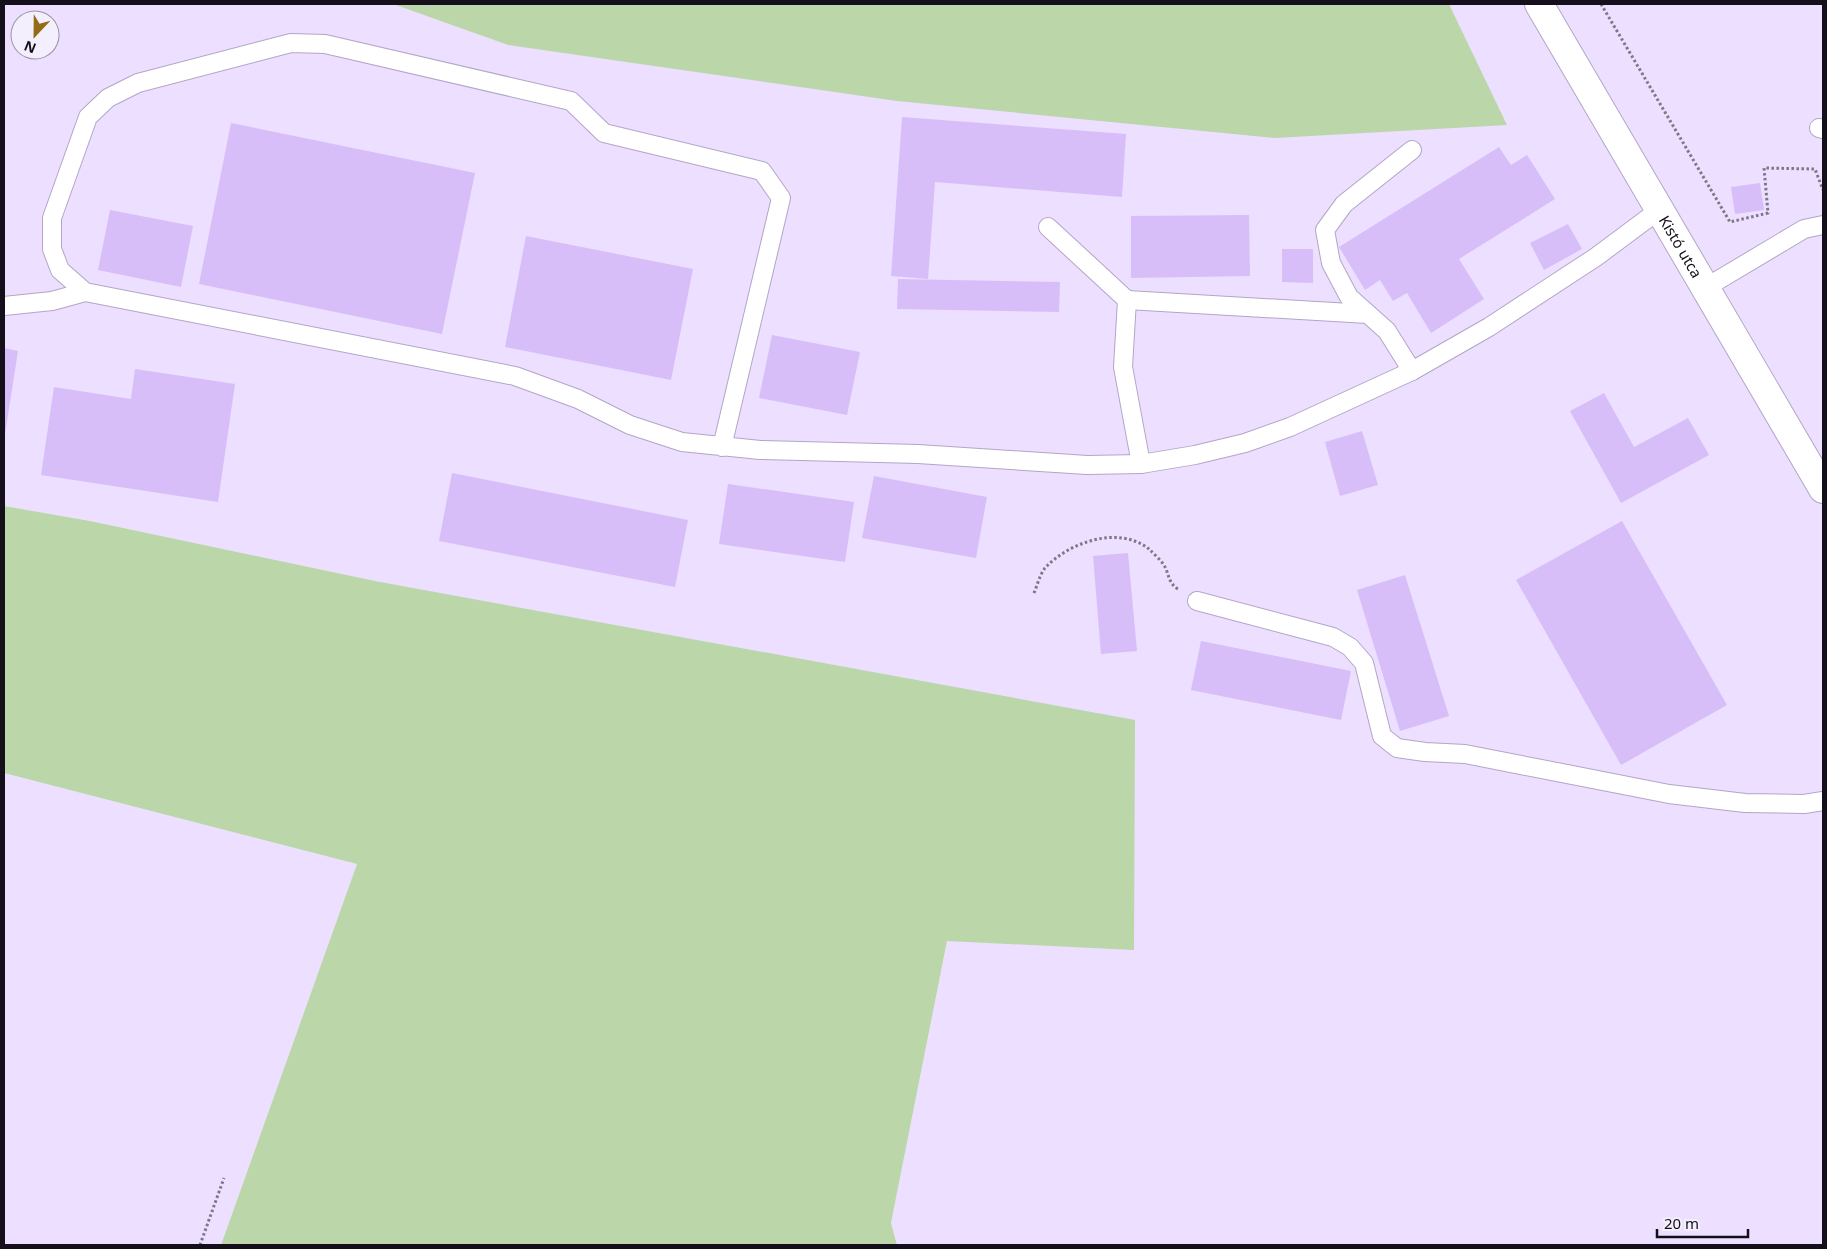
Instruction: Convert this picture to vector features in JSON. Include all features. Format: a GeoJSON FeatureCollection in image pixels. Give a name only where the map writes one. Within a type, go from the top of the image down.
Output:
{"type":"FeatureCollection","features":[{"type":"Feature","properties":{"kind":"street","name":"Kistó utca"},"geometry":{"type":"LineString","coordinates":[[1539,4],[1823,489]]}},
{"type":"Feature","properties":{"kind":"lane"},"geometry":{"type":"LineString","coordinates":[[85,292],[60,270],[52,249],[52,218],[88,117],[108,98],[138,83],[291,43],[325,44],[571,101],[604,133],[762,171],[781,198],[722,447]]}},
{"type":"Feature","properties":{"kind":"lane"},"geometry":{"type":"LineString","coordinates":[[1412,150],[1344,204],[1325,230],[1331,263],[1349,297],[1387,331],[1412,371]]}},
{"type":"Feature","properties":{"kind":"lane"},"geometry":{"type":"LineString","coordinates":[[4,306],[52,301],[85,292],[515,376],[578,399],[630,425],[682,442],[760,450],[918,454],[1087,465],[1141,464],[1195,455],[1245,443],[1290,427],[1412,371],[1489,327],[1596,257],[1660,210]]}},
{"type":"Feature","properties":{"kind":"lane"},"geometry":{"type":"LineString","coordinates":[[1705,288],[1804,229],[1823,225]]}},
{"type":"Feature","properties":{"kind":"lane"},"geometry":{"type":"LineString","coordinates":[[1048,227],[1127,300],[1368,314]]}},
{"type":"Feature","properties":{"kind":"lane"},"geometry":{"type":"LineString","coordinates":[[1127,300],[1123,367],[1141,464]]}},
{"type":"Feature","properties":{"kind":"lane"},"geometry":{"type":"LineString","coordinates":[[1197,601],[1333,637],[1350,647],[1364,663],[1382,736],[1397,748],[1465,754],[1669,794],[1745,803],[1804,804],[1823,801]]}},
{"type":"Feature","properties":{"kind":"path"},"geometry":{"type":"LineString","coordinates":[[1601,4],[1730,222],[1768,214],[1764,168],[1815,168],[1823,190]]}},
{"type":"Feature","properties":{"kind":"path"},"geometry":{"type":"LineString","coordinates":[[1034,593],[1044,569],[1074,546],[1100,538],[1128,539],[1148,548],[1164,565],[1172,586],[1197,601]]}},
{"type":"Feature","properties":{"kind":"path"},"geometry":{"type":"LineString","coordinates":[[200,1245],[224,1178]]}},
{"type":"Feature","properties":{"kind":"shaded area"},"geometry":{"type":"Polygon","coordinates":[[[4,4],[393,4],[508,45],[1507,125],[1449,4],[1823,4],[1823,1245],[897,1245],[891,1223],[947,941],[380,582],[90,521],[4,506],[4,4]]]}},
{"type":"Feature","properties":{"kind":"shaded area"},"geometry":{"type":"Polygon","coordinates":[[[4,773],[357,864],[221,1245],[4,1245],[4,773]]]}},
{"type":"Feature","properties":{"kind":"green space"},"geometry":{"type":"Polygon","coordinates":[[[393,4],[1449,4],[1507,125],[1275,138],[897,101],[508,45],[393,4]]]}},
{"type":"Feature","properties":{"kind":"green space"},"geometry":{"type":"Polygon","coordinates":[[[4,506],[90,521],[380,582],[1135,720],[1134,950],[947,941],[891,1223],[897,1245],[221,1245],[357,864],[4,773],[4,506]]]}},
{"type":"Feature","properties":{"kind":"building"},"geometry":{"type":"Polygon","coordinates":[[[902,117],[1126,134],[1122,197],[935,182],[928,279],[891,276],[902,117]]]}},
{"type":"Feature","properties":{"kind":"building"},"geometry":{"type":"Polygon","coordinates":[[[231,123],[475,173],[442,334],[199,284],[231,123]]]}},
{"type":"Feature","properties":{"kind":"building"},"geometry":{"type":"Polygon","coordinates":[[[1499,147],[1511,165],[1527,155],[1555,199],[1459,259],[1484,299],[1431,333],[1407,293],[1393,301],[1380,280],[1365,290],[1339,247],[1499,147]]]}},
{"type":"Feature","properties":{"kind":"building"},"geometry":{"type":"Polygon","coordinates":[[[1760,183],[1764,210],[1735,214],[1731,187],[1760,183]]]}},
{"type":"Feature","properties":{"kind":"building"},"geometry":{"type":"Polygon","coordinates":[[[110,210],[193,226],[181,287],[98,270],[110,210]]]}},
{"type":"Feature","properties":{"kind":"building"},"geometry":{"type":"Polygon","coordinates":[[[1249,215],[1250,276],[1131,278],[1131,216],[1249,215]]]}},
{"type":"Feature","properties":{"kind":"building"},"geometry":{"type":"Polygon","coordinates":[[[1568,224],[1582,249],[1544,270],[1530,243],[1568,224]]]}},
{"type":"Feature","properties":{"kind":"building"},"geometry":{"type":"Polygon","coordinates":[[[526,236],[693,269],[671,380],[505,347],[526,236]]]}},
{"type":"Feature","properties":{"kind":"building"},"geometry":{"type":"Polygon","coordinates":[[[1282,249],[1313,249],[1313,283],[1282,282],[1282,249]]]}},
{"type":"Feature","properties":{"kind":"building"},"geometry":{"type":"Polygon","coordinates":[[[898,279],[1060,282],[1059,312],[897,309],[898,279]]]}},
{"type":"Feature","properties":{"kind":"building"},"geometry":{"type":"Polygon","coordinates":[[[772,335],[860,352],[847,415],[759,398],[772,335]]]}},
{"type":"Feature","properties":{"kind":"building"},"geometry":{"type":"Polygon","coordinates":[[[4,348],[18,351],[5,434],[4,433],[4,348]]]}},
{"type":"Feature","properties":{"kind":"building"},"geometry":{"type":"Polygon","coordinates":[[[135,369],[235,384],[218,502],[41,475],[54,387],[131,399],[135,369]]]}},
{"type":"Feature","properties":{"kind":"building"},"geometry":{"type":"Polygon","coordinates":[[[1604,393],[1634,447],[1688,418],[1709,455],[1621,503],[1570,411],[1604,393]]]}},
{"type":"Feature","properties":{"kind":"building"},"geometry":{"type":"Polygon","coordinates":[[[1362,431],[1378,485],[1340,496],[1325,442],[1362,431]]]}},
{"type":"Feature","properties":{"kind":"building"},"geometry":{"type":"Polygon","coordinates":[[[452,473],[688,520],[675,587],[439,541],[452,473]]]}},
{"type":"Feature","properties":{"kind":"building"},"geometry":{"type":"Polygon","coordinates":[[[874,476],[987,497],[976,558],[862,538],[874,476]]]}},
{"type":"Feature","properties":{"kind":"building"},"geometry":{"type":"Polygon","coordinates":[[[728,484],[854,502],[845,562],[719,544],[728,484]]]}},
{"type":"Feature","properties":{"kind":"building"},"geometry":{"type":"Polygon","coordinates":[[[1622,521],[1727,705],[1621,765],[1516,580],[1622,521]]]}},
{"type":"Feature","properties":{"kind":"building"},"geometry":{"type":"Polygon","coordinates":[[[1128,553],[1137,651],[1101,654],[1093,556],[1128,553]]]}},
{"type":"Feature","properties":{"kind":"building"},"geometry":{"type":"Polygon","coordinates":[[[1405,575],[1449,716],[1400,731],[1357,590],[1405,575]]]}},
{"type":"Feature","properties":{"kind":"building"},"geometry":{"type":"Polygon","coordinates":[[[1201,641],[1351,671],[1341,720],[1191,690],[1201,641]]]}}]}
